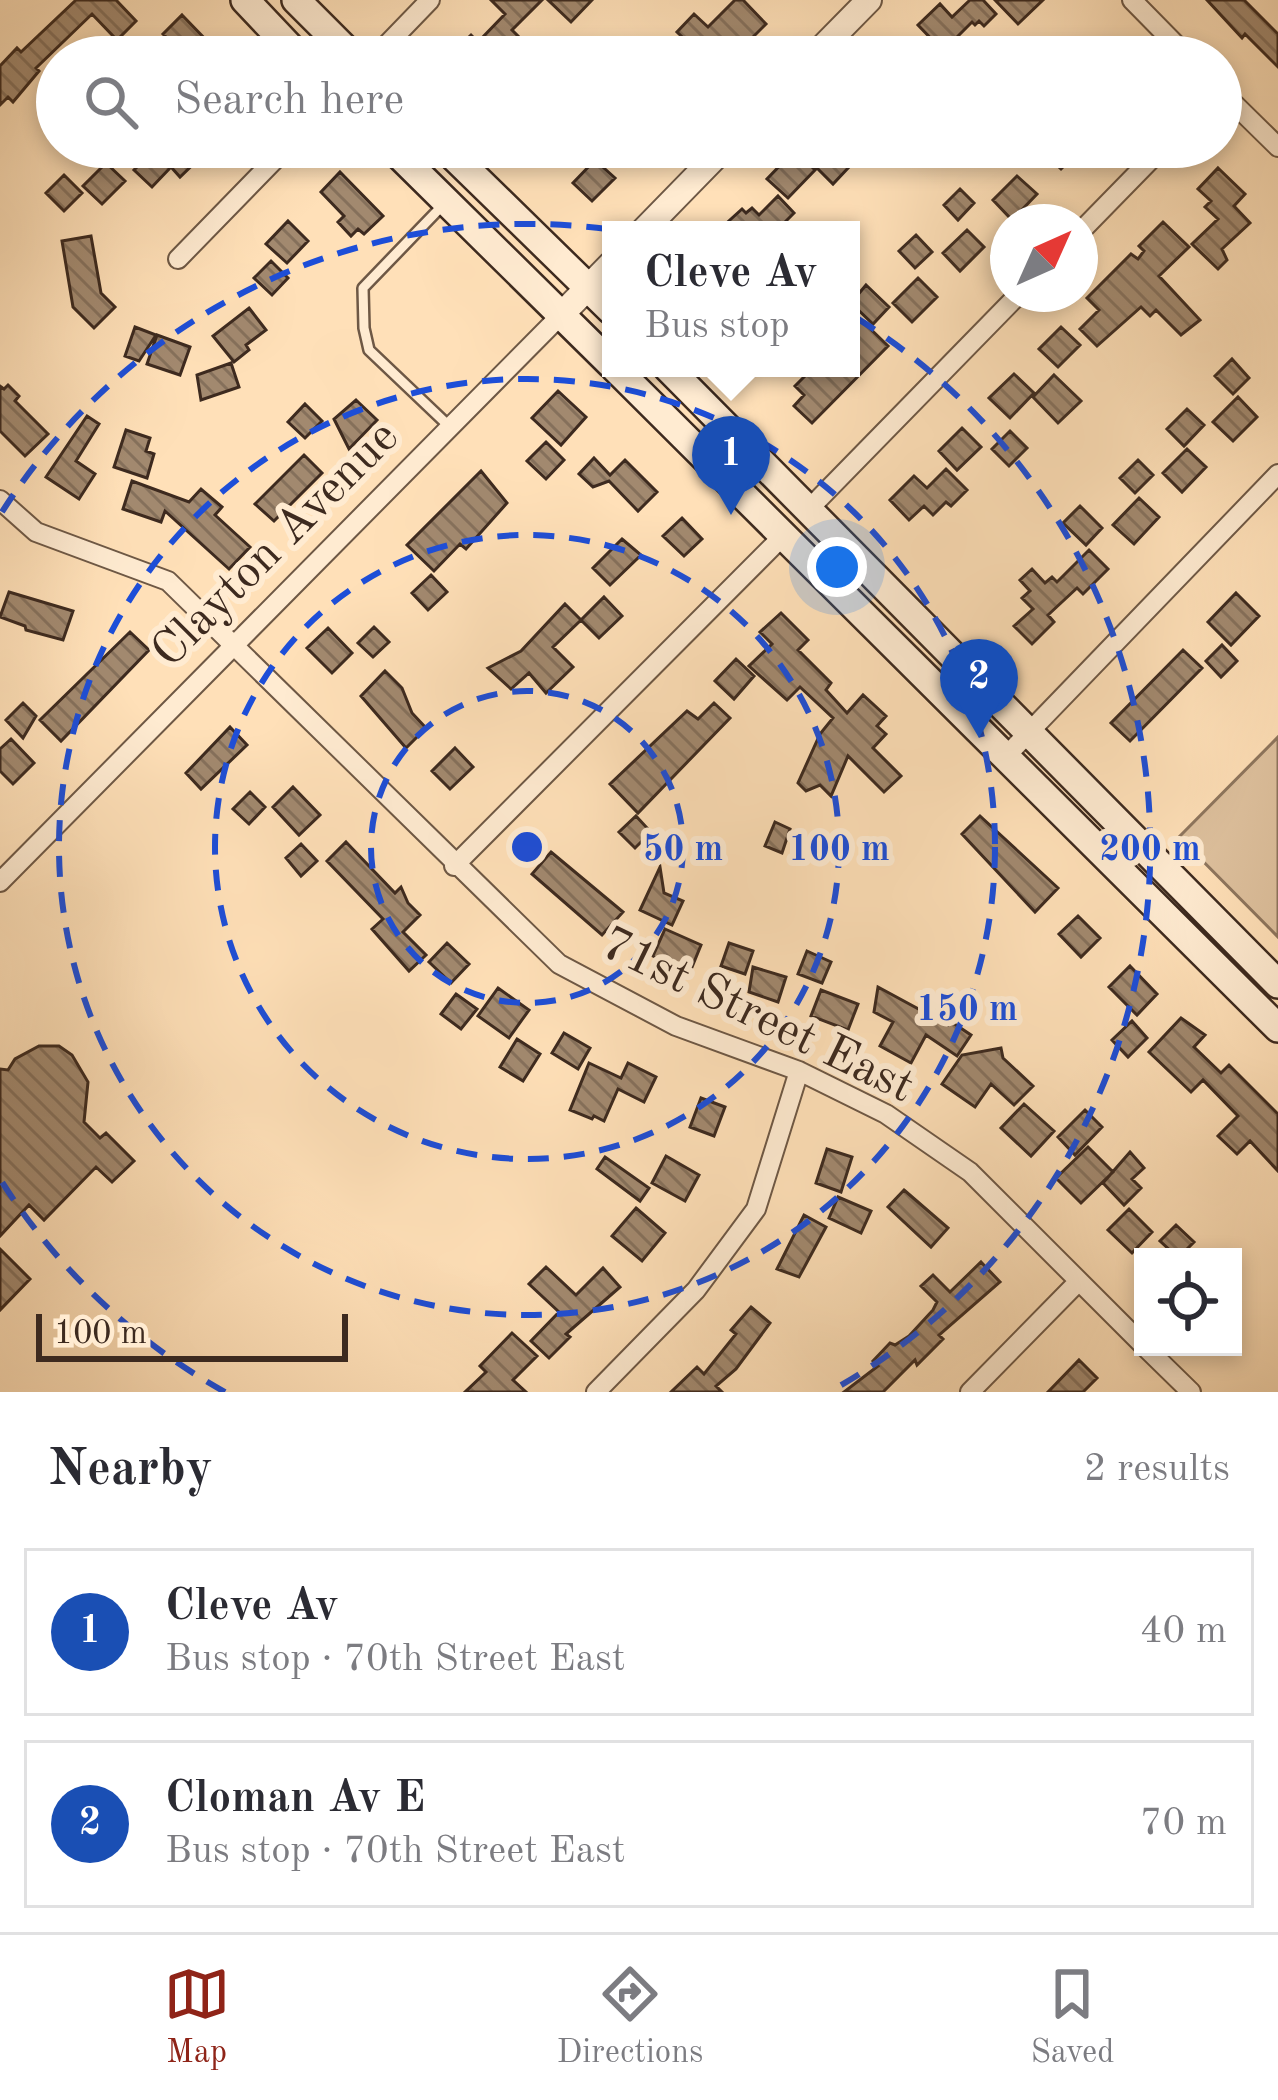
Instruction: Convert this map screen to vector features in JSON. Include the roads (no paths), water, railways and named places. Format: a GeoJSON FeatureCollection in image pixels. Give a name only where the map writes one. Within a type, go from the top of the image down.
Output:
{"type":"FeatureCollection","features":[{"type":"Feature","properties":{"kind":"main road"},"geometry":{"type":"LineString","coordinates":[[245,0],[279,36]]}},
{"type":"Feature","properties":{"kind":"main road"},"geometry":{"type":"LineString","coordinates":[[296,0],[332,36]]}},
{"type":"Feature","properties":{"kind":"main road"},"geometry":{"type":"LineString","coordinates":[[413,168],[602,355]]}},
{"type":"Feature","properties":{"kind":"main road"},"geometry":{"type":"LineString","coordinates":[[466,168],[602,301]]}},
{"type":"Feature","properties":{"kind":"main road"},"geometry":{"type":"LineString","coordinates":[[624,377],[1278,1028]]}},
{"type":"Feature","properties":{"kind":"main road"},"geometry":{"type":"LineString","coordinates":[[677,377],[1278,984]]}},
{"type":"Feature","properties":{"kind":"street"},"geometry":{"type":"LineString","coordinates":[[395,36],[430,0]]}},
{"type":"Feature","properties":{"kind":"street"},"geometry":{"type":"LineString","coordinates":[[834,36],[869,0]]}},
{"type":"Feature","properties":{"kind":"street"},"geometry":{"type":"LineString","coordinates":[[1132,0],[1167,36]]}},
{"type":"Feature","properties":{"kind":"street"},"geometry":{"type":"LineString","coordinates":[[1242,112],[1278,147]]}},
{"type":"Feature","properties":{"kind":"street"},"geometry":{"type":"LineString","coordinates":[[178,259],[267,168]]}},
{"type":"Feature","properties":{"kind":"street"},"geometry":{"type":"LineString","coordinates":[[653,221],[705,168]]}},
{"type":"Feature","properties":{"kind":"street"},"geometry":{"type":"LineString","coordinates":[[1098,214],[1142,168]]}},
{"type":"Feature","properties":{"kind":"street","name":"Clayton Avenue"},"geometry":{"type":"LineString","coordinates":[[0,882],[602,273]]}},
{"type":"Feature","properties":{"kind":"street"},"geometry":{"type":"LineString","coordinates":[[808,510],[1001,312]]}},
{"type":"Feature","properties":{"kind":"street"},"geometry":{"type":"LineString","coordinates":[[1006,754],[1278,474]]}},
{"type":"Feature","properties":{"kind":"street","name":"71st Street East"},"geometry":{"type":"LineString","coordinates":[[0,500],[36,532],[168,581],[559,964],[676,1026],[799,1071],[886,1114],[970,1172],[1134,1336]]}},
{"type":"Feature","properties":{"kind":"street"},"geometry":{"type":"LineString","coordinates":[[454,866],[785,534]]}},
{"type":"Feature","properties":{"kind":"street"},"geometry":{"type":"LineString","coordinates":[[596,1392],[696,1290],[756,1209],[799,1071]]}},
{"type":"Feature","properties":{"kind":"street"},"geometry":{"type":"LineString","coordinates":[[970,1392],[1078,1282]]}},
{"type":"Feature","properties":{"kind":"street","name":"71st Street East"},"geometry":{"type":"LineString","coordinates":[[1154,1356],[1191,1392]]}},
{"type":"Feature","properties":{"kind":"lane"},"geometry":{"type":"LineString","coordinates":[[447,201],[364,288],[364,308],[369,350],[451,428]]}},
{"type":"Feature","properties":{"kind":"place","name":"Cleve Av"},"geometry":{"type":"Point","coordinates":[731,515]}},
{"type":"Feature","properties":{"kind":"place","name":"Cloman Av E"},"geometry":{"type":"Point","coordinates":[979,738]}}]}
